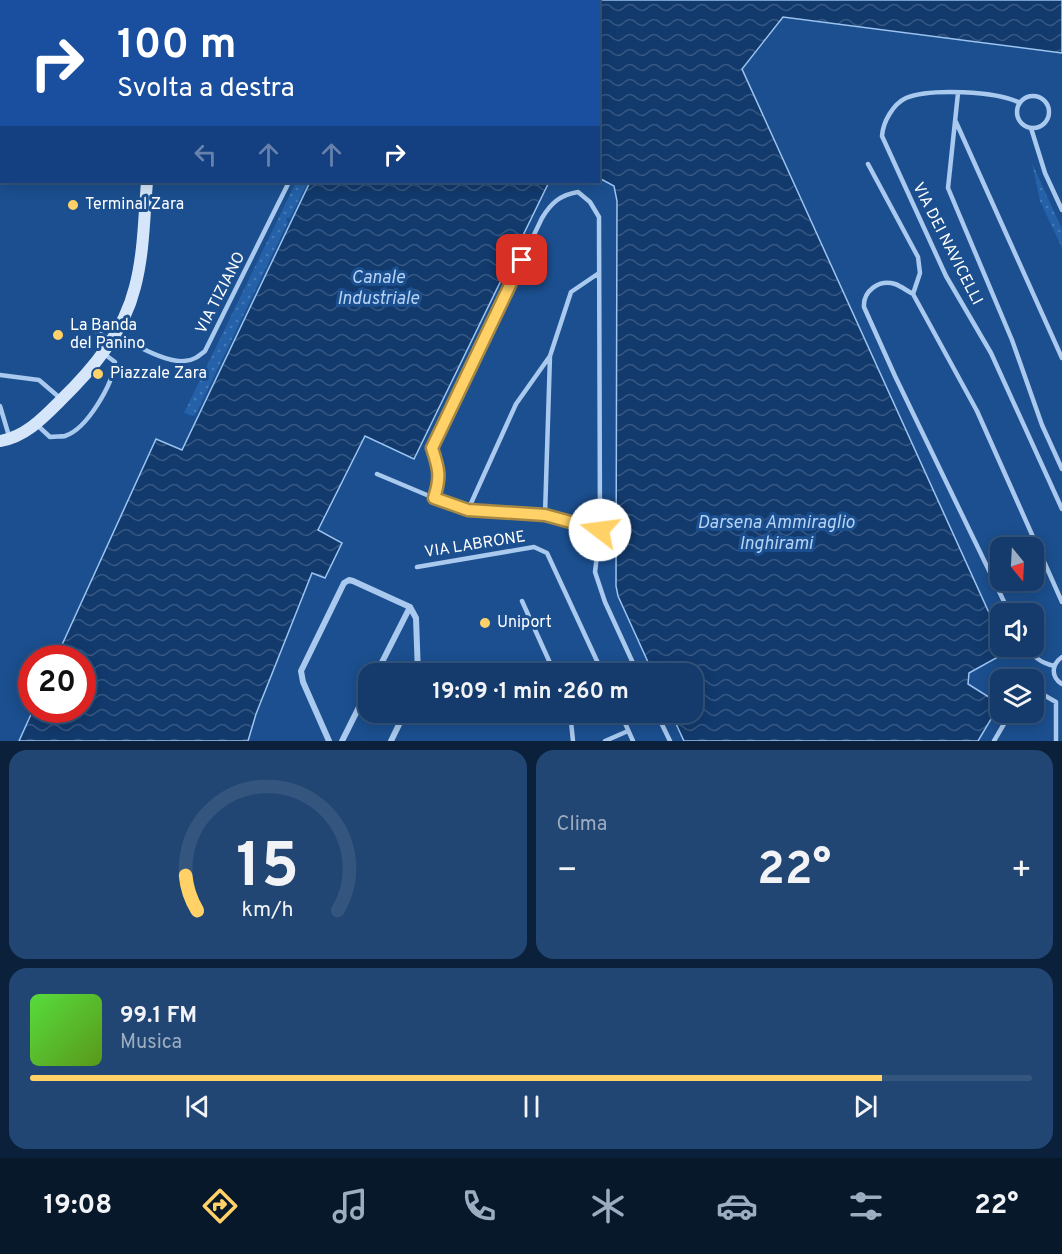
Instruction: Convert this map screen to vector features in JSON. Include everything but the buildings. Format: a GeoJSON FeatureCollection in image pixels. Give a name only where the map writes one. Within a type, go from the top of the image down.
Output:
{"type":"FeatureCollection","features":[{"type":"Feature","properties":{"kind":"main road"},"geometry":{"type":"LineString","coordinates":[[4,441],[27,431],[62,400],[113,338],[129,306],[140,262],[147,183]]}},
{"type":"Feature","properties":{"kind":"street"},"geometry":{"type":"LineString","coordinates":[[329,741],[303,682],[301,671],[344,583],[353,581],[410,607],[416,618],[418,663]]}},
{"type":"Feature","properties":{"kind":"street"},"geometry":{"type":"LineString","coordinates":[[382,663],[410,607]]}},
{"type":"Feature","properties":{"kind":"street"},"geometry":{"type":"LineString","coordinates":[[342,741],[358,709]]}},
{"type":"Feature","properties":{"kind":"street"},"geometry":{"type":"LineString","coordinates":[[391,741],[400,723]]}},
{"type":"Feature","properties":{"kind":"lane","name":"VIA DEI NAVICELLI"},"geometry":{"type":"LineString","coordinates":[[1020,103],[1009,97],[929,93],[904,99],[892,110],[883,127],[882,136],[946,276],[995,361],[1062,509]]}},
{"type":"Feature","properties":{"kind":"lane"},"geometry":{"type":"LineString","coordinates":[[958,93],[948,188],[1012,340],[1042,425],[1062,469]]}},
{"type":"Feature","properties":{"kind":"lane"},"geometry":{"type":"LineString","coordinates":[[1034,96],[1045,101],[1048,106],[1047,120],[1031,128],[1022,124],[1017,110],[1025,98],[1034,96]]}},
{"type":"Feature","properties":{"kind":"lane"},"geometry":{"type":"LineString","coordinates":[[955,120],[1062,358]]}},
{"type":"Feature","properties":{"kind":"lane"},"geometry":{"type":"LineString","coordinates":[[1031,128],[1045,173],[1062,210]]}},
{"type":"Feature","properties":{"kind":"lane"},"geometry":{"type":"LineString","coordinates":[[868,164],[918,256],[920,273],[913,294]]}},
{"type":"Feature","properties":{"kind":"lane","name":"VIA TIZIANO"},"geometry":{"type":"LineString","coordinates":[[113,338],[176,361],[184,362],[206,351],[289,183]]}},
{"type":"Feature","properties":{"kind":"lane"},"geometry":{"type":"LineString","coordinates":[[434,498],[439,484],[439,470],[432,448],[543,218],[551,204],[567,194],[578,192],[590,202],[599,217],[600,530],[595,572],[605,602],[633,663]]}},
{"type":"Feature","properties":{"kind":"lane"},"geometry":{"type":"LineString","coordinates":[[545,515],[550,356],[571,292],[599,273]]}},
{"type":"Feature","properties":{"kind":"lane"},"geometry":{"type":"LineString","coordinates":[[1005,603],[864,307],[867,292],[886,283],[895,284],[913,294],[977,411],[1062,602]]}},
{"type":"Feature","properties":{"kind":"lane"},"geometry":{"type":"LineString","coordinates":[[97,332],[113,338]]}},
{"type":"Feature","properties":{"kind":"lane"},"geometry":{"type":"LineString","coordinates":[[36,424],[50,437],[65,436],[86,422],[114,372],[115,362],[102,353]]}},
{"type":"Feature","properties":{"kind":"lane"},"geometry":{"type":"LineString","coordinates":[[468,510],[516,404],[550,356]]}},
{"type":"Feature","properties":{"kind":"lane"},"geometry":{"type":"LineString","coordinates":[[0,375],[39,380],[62,400]]}},
{"type":"Feature","properties":{"kind":"lane"},"geometry":{"type":"LineString","coordinates":[[0,406],[4,441]]}},
{"type":"Feature","properties":{"kind":"lane"},"geometry":{"type":"LineString","coordinates":[[377,474],[468,510],[545,515],[600,530]]}},
{"type":"Feature","properties":{"kind":"lane","name":"VIA LABRONE"},"geometry":{"type":"LineString","coordinates":[[417,567],[534,547],[547,553],[598,663]]}},
{"type":"Feature","properties":{"kind":"lane"},"geometry":{"type":"LineString","coordinates":[[522,602],[550,663]]}},
{"type":"Feature","properties":{"kind":"lane"},"geometry":{"type":"LineString","coordinates":[[1035,657],[1042,663],[1054,666]]}},
{"type":"Feature","properties":{"kind":"lane"},"geometry":{"type":"LineString","coordinates":[[1062,657],[1054,666],[1055,678],[1062,684]]}},
{"type":"Feature","properties":{"kind":"lane"},"geometry":{"type":"LineString","coordinates":[[1044,696],[1056,702],[1056,741]]}},
{"type":"Feature","properties":{"kind":"lane"},"geometry":{"type":"LineString","coordinates":[[571,723],[573,741]]}},
{"type":"Feature","properties":{"kind":"lane"},"geometry":{"type":"LineString","coordinates":[[625,723],[633,741]]}},
{"type":"Feature","properties":{"kind":"lane"},"geometry":{"type":"LineString","coordinates":[[661,723],[670,741]]}},
{"type":"Feature","properties":{"kind":"lane"},"geometry":{"type":"LineString","coordinates":[[994,741],[1005,723]]}},
{"type":"Feature","properties":{"kind":"lane"},"geometry":{"type":"LineString","coordinates":[[605,741],[628,731]]}},
{"type":"Feature","properties":{"kind":"shaded area"},"geometry":{"type":"Polygon","coordinates":[[[1032,163],[1062,229],[1062,248],[1040,201],[1032,163]]]}},
{"type":"Feature","properties":{"kind":"shaded area"},"geometry":{"type":"Polygon","coordinates":[[[296,183],[308,183],[290,218],[287,218],[288,222],[196,414],[193,416],[184,413],[296,183]]]}},
{"type":"Feature","properties":{"kind":"water","name":"Darsena Ammiraglio Inghirami"},"geometry":{"type":"Polygon","coordinates":[[[600,0],[1062,0],[1062,53],[783,17],[742,69],[990,615],[990,657],[998,657],[969,673],[968,684],[990,698],[990,721],[978,741],[684,741],[676,723],[703,723],[703,663],[648,663],[618,596],[616,586],[617,201],[614,186],[600,179],[600,0]]]}},
{"type":"Feature","properties":{"kind":"water","name":"Canale Industriale"},"geometry":{"type":"Polygon","coordinates":[[[310,183],[549,183],[414,459],[365,436],[318,530],[342,543],[325,578],[312,573],[256,714],[248,741],[19,741],[27,723],[96,723],[96,645],[62,645],[156,439],[182,450],[310,183]]]}},
{"type":"Feature","properties":{"kind":"place","name":"Terminal Zara"},"geometry":{"type":"Point","coordinates":[73,205]}},
{"type":"Feature","properties":{"kind":"place","name":"La Banda del Panino"},"geometry":{"type":"Point","coordinates":[58,335]}},
{"type":"Feature","properties":{"kind":"place","name":"Piazzale Zara"},"geometry":{"type":"Point","coordinates":[98,374]}},
{"type":"Feature","properties":{"kind":"place","name":"Uniport"},"geometry":{"type":"Point","coordinates":[485,623]}},
{"type":"Feature","properties":{"kind":"route"},"geometry":{"type":"LineString","coordinates":[[522,260],[432,448],[439,470],[439,484],[434,498],[468,510],[545,515],[600,530]]}}]}
